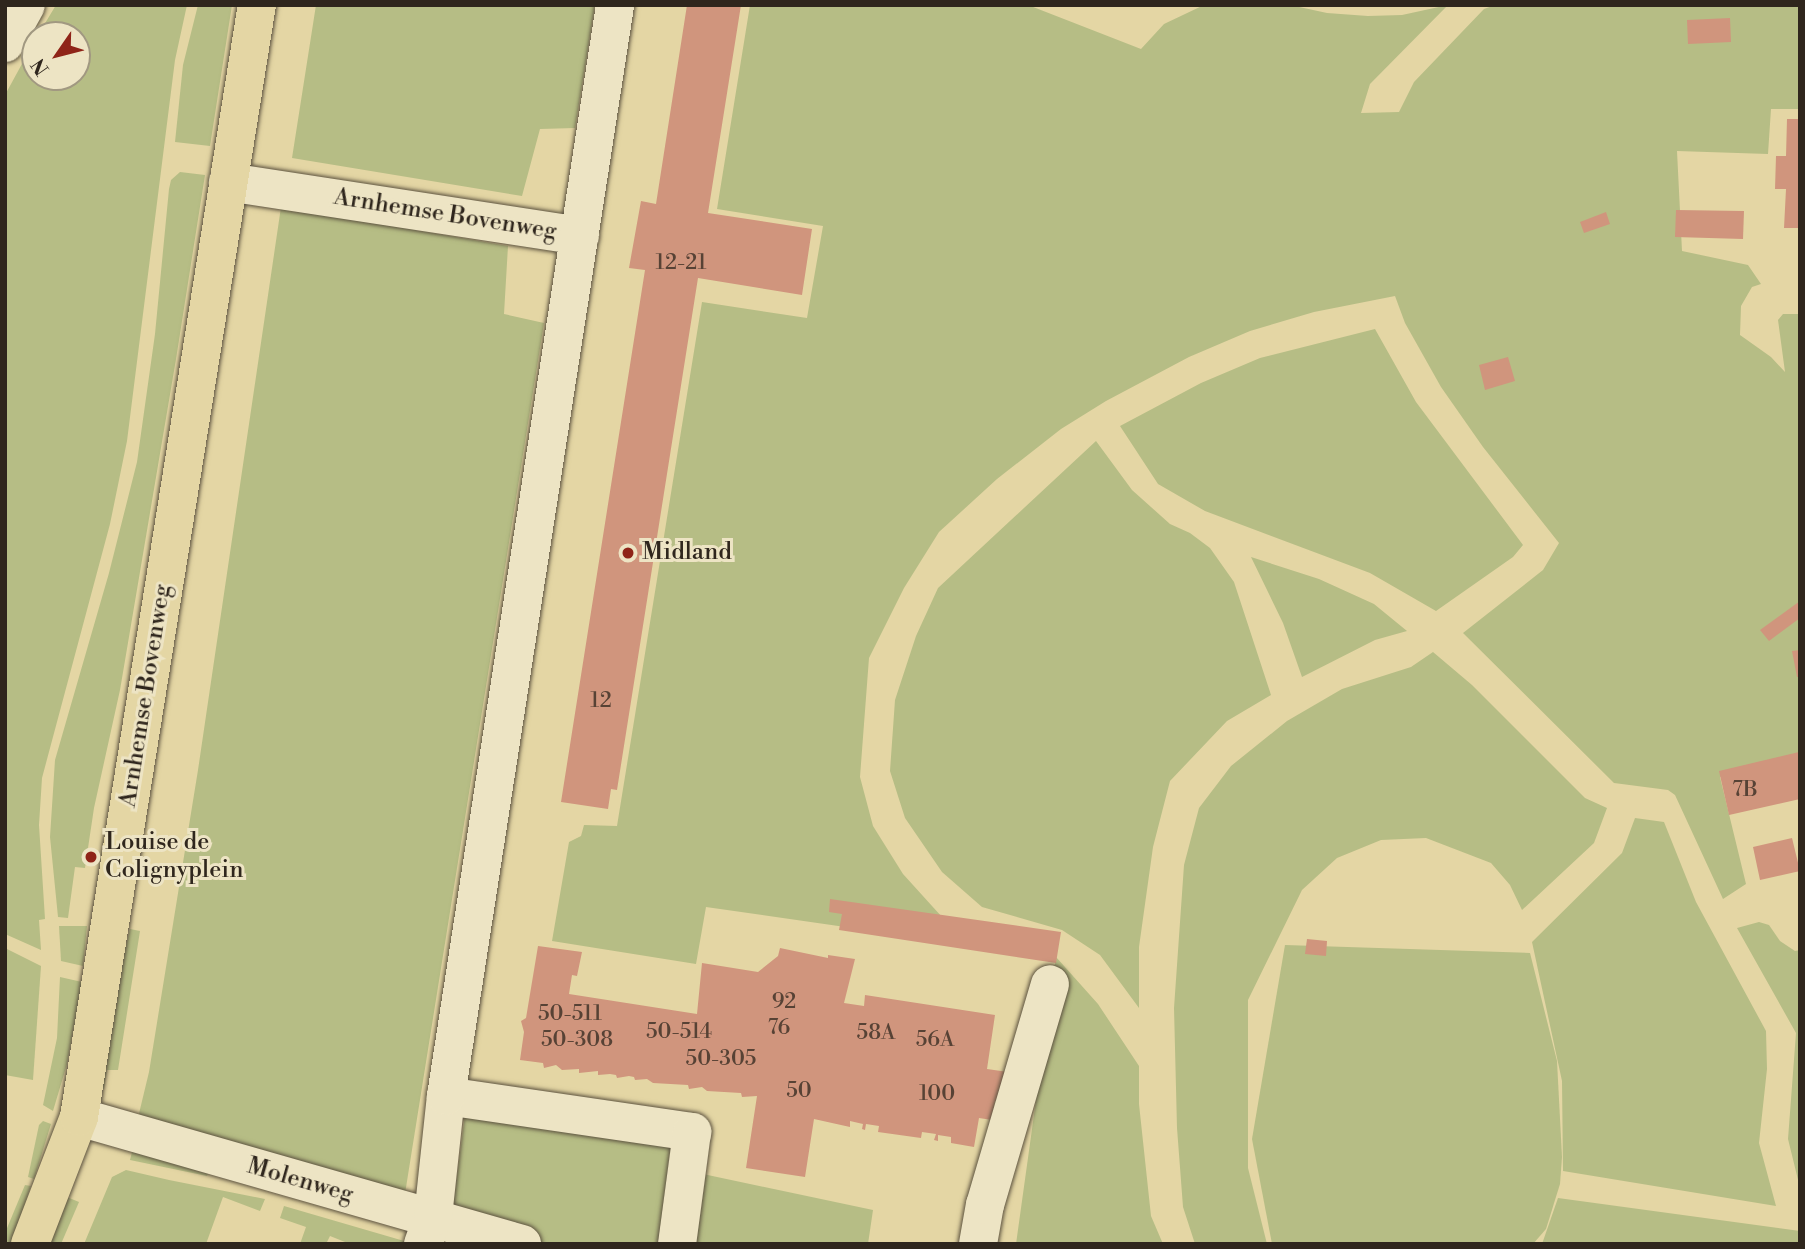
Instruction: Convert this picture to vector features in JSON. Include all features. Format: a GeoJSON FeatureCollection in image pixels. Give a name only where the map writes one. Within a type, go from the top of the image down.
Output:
{"type":"FeatureCollection","features":[{"type":"Feature","properties":{"kind":"main road","name":"Arnhemse Bovenweg"},"geometry":{"type":"LineString","coordinates":[[30,1244],[79,1117],[257,5]]}},
{"type":"Feature","properties":{"kind":"street"},"geometry":{"type":"LineString","coordinates":[[5,43],[26,5]]}},
{"type":"Feature","properties":{"kind":"street","name":"Arnhemse Bovenweg"},"geometry":{"type":"LineString","coordinates":[[428,1231],[446,1096],[615,5]]}},
{"type":"Feature","properties":{"kind":"street","name":"Arnhemse Bovenweg"},"geometry":{"type":"LineString","coordinates":[[228,182],[580,236]]}},
{"type":"Feature","properties":{"kind":"street"},"geometry":{"type":"LineString","coordinates":[[978,1244],[985,1205],[1049,984]]}},
{"type":"Feature","properties":{"kind":"street"},"geometry":{"type":"LineString","coordinates":[[446,1096],[692,1132],[677,1244]]}},
{"type":"Feature","properties":{"kind":"street","name":"Molenweg"},"geometry":{"type":"LineString","coordinates":[[79,1117],[428,1231],[522,1244]]}},
{"type":"Feature","properties":{"kind":"green space"},"geometry":{"type":"Polygon","coordinates":[[[56,5],[187,5],[175,60],[127,441],[110,524],[42,778],[39,825],[45,919],[39,920],[41,950],[5,934],[5,95],[21,66],[21,91],[91,91],[91,21],[46,21],[56,5]]]}},
{"type":"Feature","properties":{"kind":"green space"},"geometry":{"type":"Polygon","coordinates":[[[198,5],[232,5],[210,146],[175,142],[183,65],[198,5]]]}},
{"type":"Feature","properties":{"kind":"green space"},"geometry":{"type":"Polygon","coordinates":[[[316,5],[595,5],[575,128],[540,129],[522,196],[292,158],[316,5]]]}},
{"type":"Feature","properties":{"kind":"green space"},"geometry":{"type":"Polygon","coordinates":[[[750,5],[1028,5],[1141,49],[1164,24],[1204,5],[1290,5],[1327,13],[1368,16],[1402,15],[1448,5],[1370,84],[1361,113],[1399,112],[1414,82],[1484,9],[1495,5],[1800,5],[1800,109],[1771,109],[1768,154],[1677,151],[1682,251],[1748,265],[1761,284],[1752,287],[1741,306],[1740,335],[1771,357],[1785,372],[1778,320],[1783,314],[1800,314],[1800,759],[1720,777],[1746,884],[1723,899],[1675,795],[1668,790],[1614,783],[1463,633],[1543,570],[1559,543],[1483,447],[1441,387],[1405,323],[1395,296],[1314,312],[1250,331],[1189,357],[1106,401],[1061,429],[997,479],[939,532],[904,588],[869,658],[860,777],[873,826],[903,874],[942,917],[984,947],[706,907],[696,964],[552,941],[569,842],[581,836],[584,825],[617,826],[702,302],[807,318],[823,226],[717,209],[750,5]]]}},
{"type":"Feature","properties":{"kind":"green space"},"geometry":{"type":"Polygon","coordinates":[[[180,172],[205,175],[176,359],[120,690],[94,808],[85,868],[75,867],[68,918],[58,917],[50,837],[55,760],[109,573],[137,462],[155,334],[169,189],[171,180],[180,172]]]}},
{"type":"Feature","properties":{"kind":"green space"},"geometry":{"type":"Polygon","coordinates":[[[281,207],[508,246],[504,314],[544,323],[404,1200],[136,1126],[149,1072],[198,770],[281,207]]]}},
{"type":"Feature","properties":{"kind":"green space"},"geometry":{"type":"Polygon","coordinates":[[[1375,329],[1416,402],[1523,545],[1513,557],[1436,611],[1370,573],[1205,511],[1158,484],[1120,426],[1201,383],[1260,358],[1375,329]]]}},
{"type":"Feature","properties":{"kind":"green space"},"geometry":{"type":"Polygon","coordinates":[[[1096,441],[1132,490],[1170,524],[1190,533],[1210,548],[1234,582],[1271,695],[1227,721],[1170,781],[1153,847],[1139,947],[1139,1008],[1100,955],[1062,930],[982,907],[942,872],[905,818],[890,771],[895,700],[916,636],[938,588],[1096,441]]]}},
{"type":"Feature","properties":{"kind":"green space"},"geometry":{"type":"Polygon","coordinates":[[[1251,557],[1319,579],[1374,604],[1407,631],[1375,640],[1302,677],[1283,623],[1251,557]]]}},
{"type":"Feature","properties":{"kind":"green space"},"geometry":{"type":"Polygon","coordinates":[[[1433,652],[1472,685],[1585,798],[1607,808],[1594,843],[1522,910],[1510,885],[1491,863],[1426,838],[1381,840],[1337,858],[1302,890],[1248,1000],[1248,1168],[1267,1244],[1195,1244],[1183,1207],[1177,1128],[1174,1008],[1184,865],[1199,808],[1231,766],[1287,721],[1342,689],[1411,667],[1433,652]]]}},
{"type":"Feature","properties":{"kind":"green space"},"geometry":{"type":"Polygon","coordinates":[[[1635,818],[1664,822],[1696,902],[1766,1031],[1767,1069],[1759,1143],[1776,1206],[1563,1171],[1562,1081],[1532,942],[1622,853],[1635,818]]]}},
{"type":"Feature","properties":{"kind":"green space"},"geometry":{"type":"Polygon","coordinates":[[[1759,922],[1769,925],[1780,941],[1795,951],[1800,950],[1800,1188],[1788,1139],[1796,1033],[1737,928],[1759,922]]]}},
{"type":"Feature","properties":{"kind":"green space"},"geometry":{"type":"Polygon","coordinates":[[[59,926],[87,926],[83,966],[61,961],[59,926]]]}},
{"type":"Feature","properties":{"kind":"green space"},"geometry":{"type":"Polygon","coordinates":[[[130,929],[140,931],[118,1070],[107,1070],[104,1089],[98,1088],[112,1001],[130,929]]]}},
{"type":"Feature","properties":{"kind":"green space"},"geometry":{"type":"Polygon","coordinates":[[[1285,945],[1530,953],[1557,1061],[1562,1157],[1560,1184],[1546,1229],[1533,1244],[1272,1244],[1252,1139],[1285,945]]]}},
{"type":"Feature","properties":{"kind":"green space"},"geometry":{"type":"Polygon","coordinates":[[[5,948],[41,966],[33,1080],[5,1075],[5,948]]]}},
{"type":"Feature","properties":{"kind":"green space"},"geometry":{"type":"Polygon","coordinates":[[[1056,957],[1098,1004],[1139,1066],[1139,1104],[1151,1216],[1163,1244],[1016,1244],[1056,957]]]}},
{"type":"Feature","properties":{"kind":"green space"},"geometry":{"type":"Polygon","coordinates":[[[60,977],[82,982],[67,1064],[53,1111],[43,1105],[57,1038],[60,977]]]}},
{"type":"Feature","properties":{"kind":"green space"},"geometry":{"type":"Polygon","coordinates":[[[465,1115],[672,1145],[658,1244],[538,1244],[452,1214],[465,1115]]]}},
{"type":"Feature","properties":{"kind":"green space"},"geometry":{"type":"Polygon","coordinates":[[[43,1121],[51,1124],[34,1179],[28,1177],[39,1125],[43,1121]]]}},
{"type":"Feature","properties":{"kind":"green space"},"geometry":{"type":"Polygon","coordinates":[[[133,1148],[209,1172],[207,1176],[130,1160],[133,1148]]]}},
{"type":"Feature","properties":{"kind":"green space"},"geometry":{"type":"Polygon","coordinates":[[[126,1170],[265,1199],[260,1211],[223,1197],[206,1244],[84,1244],[112,1177],[126,1170]]]}},
{"type":"Feature","properties":{"kind":"green space"},"geometry":{"type":"Polygon","coordinates":[[[703,1174],[873,1210],[868,1244],[695,1244],[703,1174]]]}},
{"type":"Feature","properties":{"kind":"green space"},"geometry":{"type":"Polygon","coordinates":[[[25,1185],[31,1186],[11,1244],[5,1244],[5,1233],[25,1185]]]}},
{"type":"Feature","properties":{"kind":"green space"},"geometry":{"type":"Polygon","coordinates":[[[62,1195],[79,1202],[61,1244],[45,1244],[62,1195]]]}},
{"type":"Feature","properties":{"kind":"green space"},"geometry":{"type":"Polygon","coordinates":[[[1558,1198],[1800,1231],[1800,1244],[1542,1244],[1558,1198]]]}},
{"type":"Feature","properties":{"kind":"green space"},"geometry":{"type":"Polygon","coordinates":[[[284,1206],[411,1243],[350,1244],[330,1236],[326,1244],[300,1244],[306,1227],[280,1218],[284,1206]]]}},
{"type":"Feature","properties":{"kind":"building","name":"Midland"},"geometry":{"type":"Polygon","coordinates":[[[687,5],[741,5],[708,213],[812,229],[802,295],[698,278],[617,790],[611,789],[608,809],[561,802],[645,270],[629,268],[641,201],[656,204],[687,5]]]}},
{"type":"Feature","properties":{"kind":"building"},"geometry":{"type":"Polygon","coordinates":[[[1730,18],[1731,42],[1688,44],[1687,20],[1730,18]]]}},
{"type":"Feature","properties":{"kind":"building"},"geometry":{"type":"Polygon","coordinates":[[[1787,119],[1800,119],[1800,228],[1784,228],[1786,189],[1775,189],[1776,156],[1786,156],[1787,119]]]}},
{"type":"Feature","properties":{"kind":"building"},"geometry":{"type":"Polygon","coordinates":[[[1676,210],[1744,211],[1743,239],[1675,237],[1676,210]]]}},
{"type":"Feature","properties":{"kind":"building"},"geometry":{"type":"Polygon","coordinates":[[[1606,212],[1610,224],[1584,233],[1580,222],[1606,212]]]}},
{"type":"Feature","properties":{"kind":"building"},"geometry":{"type":"Polygon","coordinates":[[[1508,357],[1515,381],[1485,390],[1479,365],[1508,357]]]}},
{"type":"Feature","properties":{"kind":"building"},"geometry":{"type":"Polygon","coordinates":[[[1800,601],[1800,618],[1769,641],[1760,630],[1800,601]]]}},
{"type":"Feature","properties":{"kind":"building"},"geometry":{"type":"Polygon","coordinates":[[[1800,650],[1800,677],[1797,677],[1792,651],[1800,650]]]}},
{"type":"Feature","properties":{"kind":"building"},"geometry":{"type":"Polygon","coordinates":[[[1799,752],[1800,799],[1729,815],[1719,771],[1799,752]]]}},
{"type":"Feature","properties":{"kind":"building"},"geometry":{"type":"Polygon","coordinates":[[[1792,838],[1800,871],[1760,880],[1753,847],[1792,838]]]}},
{"type":"Feature","properties":{"kind":"building"},"geometry":{"type":"Polygon","coordinates":[[[830,899],[1061,932],[1056,963],[839,930],[842,914],[829,912],[830,899]]]}},
{"type":"Feature","properties":{"kind":"building"},"geometry":{"type":"Polygon","coordinates":[[[1307,939],[1327,941],[1326,956],[1305,954],[1307,939]]]}},
{"type":"Feature","properties":{"kind":"building"},"geometry":{"type":"Polygon","coordinates":[[[538,946],[582,952],[577,976],[572,975],[569,994],[697,1014],[702,963],[758,972],[778,956],[780,948],[828,958],[828,955],[855,959],[844,1003],[864,1006],[865,995],[995,1015],[987,1069],[1008,1072],[1004,1095],[995,1101],[992,1120],[979,1118],[974,1147],[951,1143],[951,1137],[938,1135],[938,1141],[934,1140],[936,1134],[922,1132],[921,1138],[878,1132],[879,1126],[866,1124],[865,1130],[862,1129],[863,1124],[850,1121],[850,1127],[814,1119],[805,1177],[746,1168],[757,1096],[742,1097],[741,1093],[707,1091],[702,1087],[689,1089],[688,1085],[653,1083],[647,1079],[635,1080],[629,1076],[617,1078],[616,1075],[610,1074],[598,1075],[598,1071],[579,1073],[579,1069],[562,1070],[556,1065],[544,1068],[543,1063],[520,1060],[524,1032],[521,1021],[526,1018],[538,946]]]}},
{"type":"Feature","properties":{"kind":"place","name":"Midland"},"geometry":{"type":"Point","coordinates":[628,553]}},
{"type":"Feature","properties":{"kind":"place","name":"Louise de Colignyplein"},"geometry":{"type":"Point","coordinates":[91,857]}}]}
